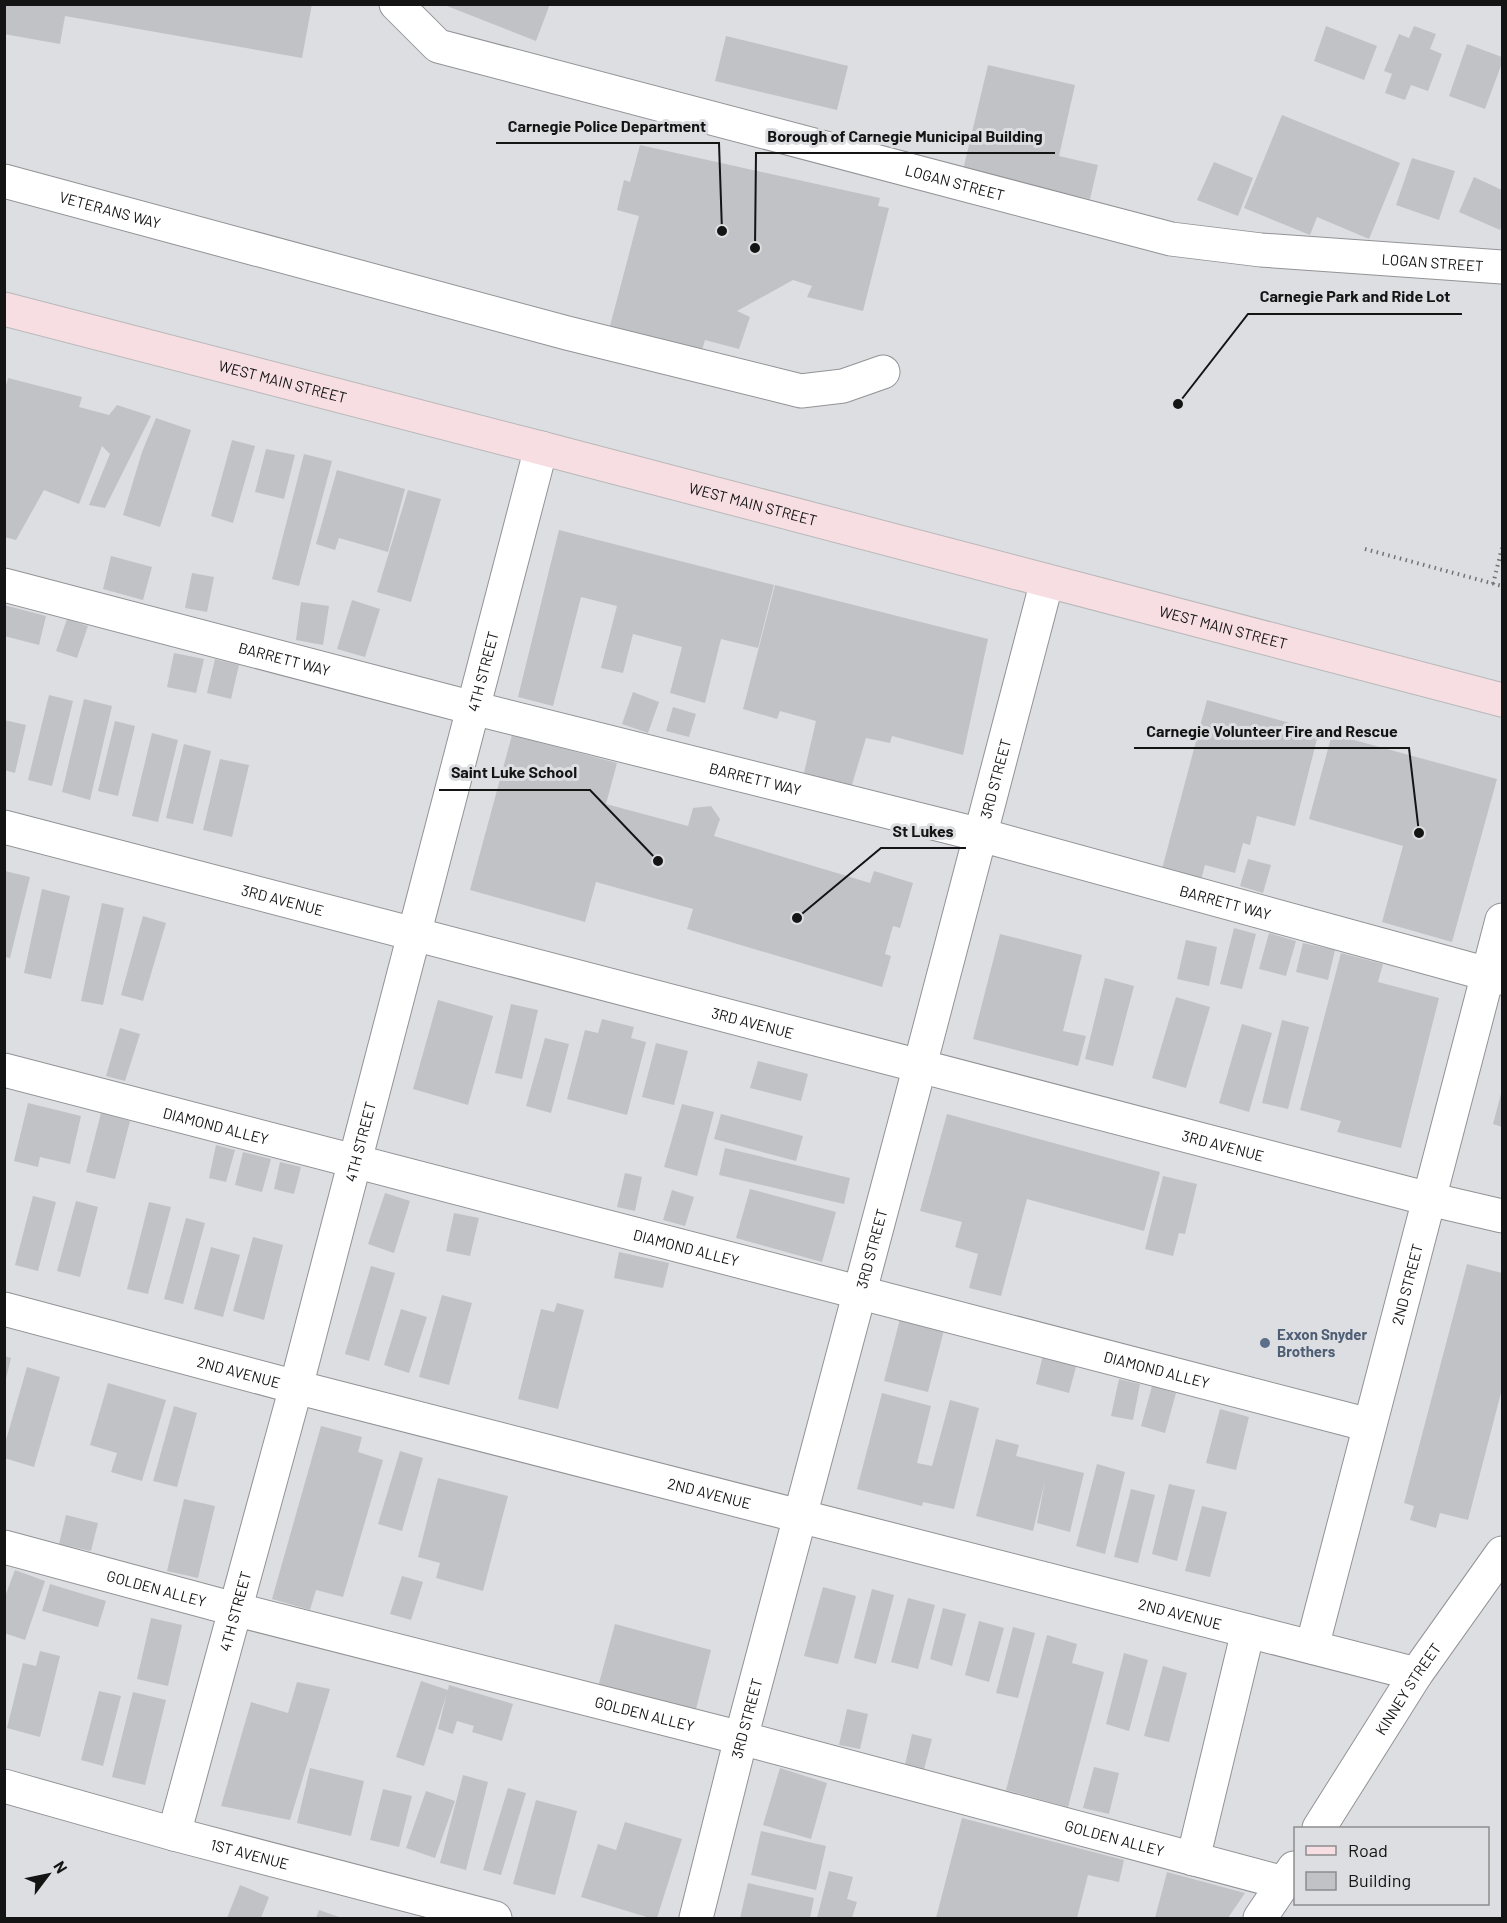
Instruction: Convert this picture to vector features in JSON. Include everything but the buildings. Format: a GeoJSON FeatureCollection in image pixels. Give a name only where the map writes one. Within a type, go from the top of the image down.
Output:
{"type":"FeatureCollection","features":[{"type":"Feature","properties":{"kind":"main road","name":"WEST MAIN STREET"},"geometry":{"type":"LineString","coordinates":[[4,309],[1503,700]]}},
{"type":"Feature","properties":{"kind":"street","name":"LOGAN STREET"},"geometry":{"type":"LineString","coordinates":[[396,4],[438,46],[1172,239],[1261,250],[1503,267]]}},
{"type":"Feature","properties":{"kind":"street","name":"VETERANS WAY"},"geometry":{"type":"LineString","coordinates":[[4,181],[567,333],[801,392],[843,386],[883,372]]}},
{"type":"Feature","properties":{"kind":"street","name":"4TH STREET"},"geometry":{"type":"LineString","coordinates":[[174,1834],[296,1387],[541,448]]}},
{"type":"Feature","properties":{"kind":"street","name":"3RD STREET"},"geometry":{"type":"LineString","coordinates":[[696,1918],[741,1738],[1047,581]]}},
{"type":"Feature","properties":{"kind":"street","name":"BARRETT WAY"},"geometry":{"type":"LineString","coordinates":[[4,585],[473,708],[981,835],[1496,976]]}},
{"type":"Feature","properties":{"kind":"street","name":"3RD AVENUE"},"geometry":{"type":"LineString","coordinates":[[4,827],[1429,1199],[1503,1216]]}},
{"type":"Feature","properties":{"kind":"street","name":"2ND STREET"},"geometry":{"type":"LineString","coordinates":[[1312,1647],[1429,1199],[1496,976],[1503,920]]}},
{"type":"Feature","properties":{"kind":"street","name":"DIAMOND ALLEY"},"geometry":{"type":"LineString","coordinates":[[4,1070],[1369,1425]]}},
{"type":"Feature","properties":{"kind":"street","name":"2ND AVENUE"},"geometry":{"type":"LineString","coordinates":[[4,1308],[296,1387],[1416,1674]]}},
{"type":"Feature","properties":{"kind":"street","name":"GOLDEN ALLEY"},"geometry":{"type":"LineString","coordinates":[[4,1547],[741,1738],[1192,1859],[1290,1874]]}},
{"type":"Feature","properties":{"kind":"street","name":"KINNEY STREET"},"geometry":{"type":"LineString","coordinates":[[1319,1827],[1416,1674],[1503,1553]]}},
{"type":"Feature","properties":{"kind":"street"},"geometry":{"type":"LineString","coordinates":[[1192,1859],[1248,1631]]}},
{"type":"Feature","properties":{"kind":"street","name":"1ST AVENUE"},"geometry":{"type":"LineString","coordinates":[[4,1786],[174,1834],[495,1918]]}},
{"type":"Feature","properties":{"kind":"street"},"geometry":{"type":"LineString","coordinates":[[1260,1918],[1290,1874]]}},
{"type":"Feature","properties":{"kind":"path"},"geometry":{"type":"LineString","coordinates":[[1493,584],[1503,548]]}},
{"type":"Feature","properties":{"kind":"path"},"geometry":{"type":"LineString","coordinates":[[1365,549],[1503,586]]}},
{"type":"Feature","properties":{"kind":"place","name":"Carnegie Police Department"},"geometry":{"type":"Point","coordinates":[722,231]}},
{"type":"Feature","properties":{"kind":"place","name":"Borough of Carnegie Municipal Building"},"geometry":{"type":"Point","coordinates":[755,248]}},
{"type":"Feature","properties":{"kind":"place","name":"Carnegie Park and Ride Lot"},"geometry":{"type":"Point","coordinates":[1178,404]}},
{"type":"Feature","properties":{"kind":"place","name":"Carnegie Volunteer Fire and Rescue"},"geometry":{"type":"Point","coordinates":[1419,833]}},
{"type":"Feature","properties":{"kind":"place","name":"Saint Luke School"},"geometry":{"type":"Point","coordinates":[658,861]}},
{"type":"Feature","properties":{"kind":"place","name":"St Lukes"},"geometry":{"type":"Point","coordinates":[797,918]}},
{"type":"Feature","properties":{"kind":"place","name":"Exxon Snyder Brothers"},"geometry":{"type":"Point","coordinates":[1265,1343]}}]}
